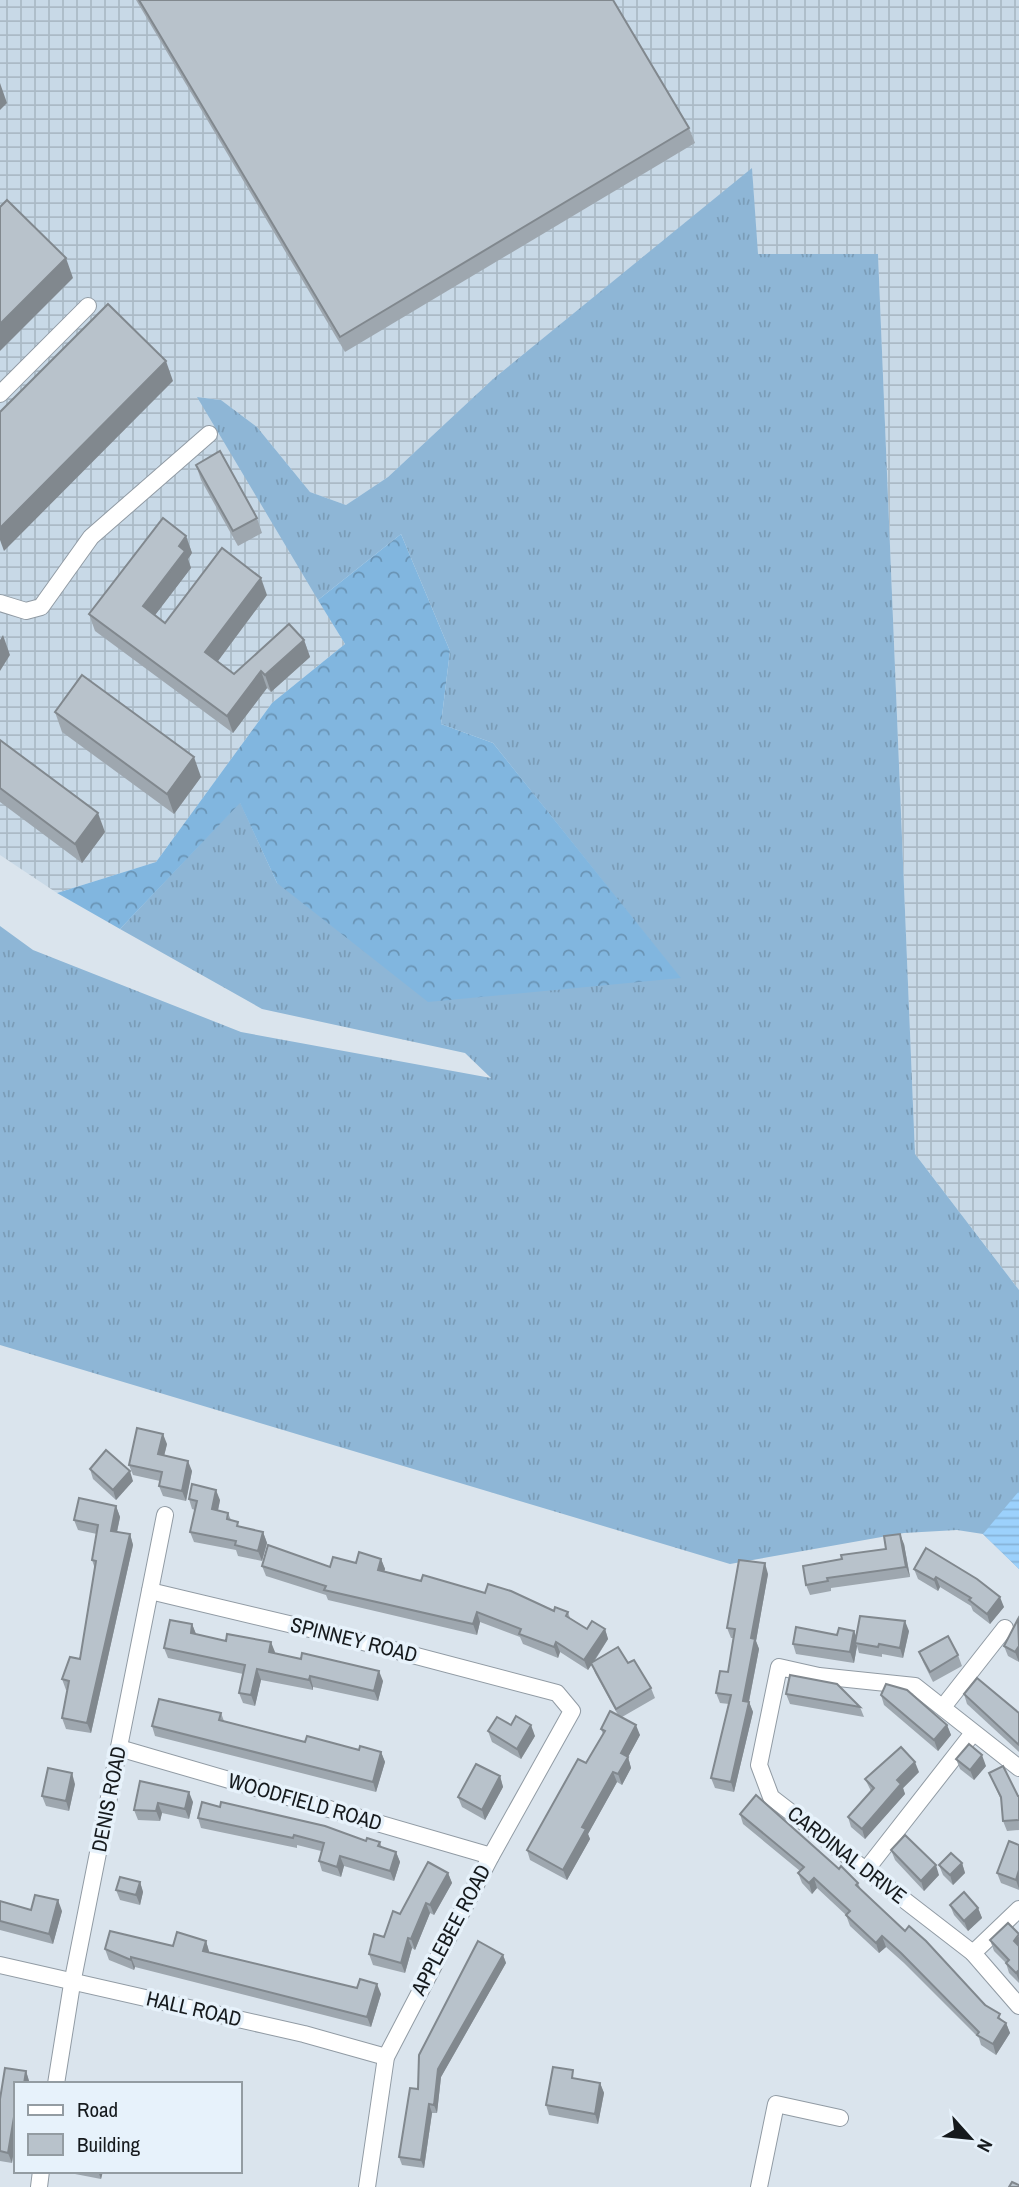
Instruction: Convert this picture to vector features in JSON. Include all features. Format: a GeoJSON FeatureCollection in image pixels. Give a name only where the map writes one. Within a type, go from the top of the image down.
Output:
{"type":"FeatureCollection","features":[{"type":"Feature","properties":{"kind":"street"},"geometry":{"type":"LineString","coordinates":[[0,394],[88,306]]}},
{"type":"Feature","properties":{"kind":"street"},"geometry":{"type":"LineString","coordinates":[[0,603],[26,611],[41,607],[91,537],[209,434]]}},
{"type":"Feature","properties":{"kind":"street","name":"DENIS ROAD"},"geometry":{"type":"LineString","coordinates":[[56,2082],[72,1984],[165,1515]]}},
{"type":"Feature","properties":{"kind":"street","name":"SPINNEY ROAD"},"geometry":{"type":"LineString","coordinates":[[150,1591],[348,1638],[557,1693]]}},
{"type":"Feature","properties":{"kind":"street"},"geometry":{"type":"LineString","coordinates":[[1005,1628],[943,1707],[1019,1768]]}},
{"type":"Feature","properties":{"kind":"street","name":"CARDINAL DRIVE"},"geometry":{"type":"LineString","coordinates":[[943,1707],[915,1686],[819,1676],[779,1667],[759,1765],[771,1797],[973,1953],[1019,2006]]}},
{"type":"Feature","properties":{"kind":"street","name":"APPLEBEE ROAD"},"geometry":{"type":"LineString","coordinates":[[367,2187],[386,2057],[491,1856],[572,1711],[557,1693]]}},
{"type":"Feature","properties":{"kind":"street"},"geometry":{"type":"LineString","coordinates":[[866,1870],[973,1733]]}},
{"type":"Feature","properties":{"kind":"street","name":"WOODFIELD ROAD"},"geometry":{"type":"LineString","coordinates":[[119,1748],[491,1856]]}},
{"type":"Feature","properties":{"kind":"street"},"geometry":{"type":"LineString","coordinates":[[973,1953],[1019,1909]]}},
{"type":"Feature","properties":{"kind":"street","name":"HALL ROAD"},"geometry":{"type":"LineString","coordinates":[[0,1965],[72,1984],[181,2005],[386,2057]]}},
{"type":"Feature","properties":{"kind":"street"},"geometry":{"type":"LineString","coordinates":[[759,2187],[776,2104],[840,2118]]}},
{"type":"Feature","properties":{"kind":"shaded area"},"geometry":{"type":"Polygon","coordinates":[[[0,0],[1019,0],[1019,1290],[915,1154],[878,254],[757,254],[752,169],[493,379],[388,477],[346,505],[310,492],[257,427],[221,400],[198,397],[345,644],[272,703],[156,862],[57,893],[0,855],[0,0]]]}},
{"type":"Feature","properties":{"kind":"shaded area"},"geometry":{"type":"Polygon","coordinates":[[[1019,1491],[1019,1569],[983,1534],[1019,1491]]]}},
{"type":"Feature","properties":{"kind":"green space"},"geometry":{"type":"Polygon","coordinates":[[[752,168],[758,254],[878,254],[915,1154],[1019,1290],[1019,1569],[983,1534],[957,1530],[904,1533],[730,1564],[0,1345],[0,926],[33,950],[241,1032],[491,1078],[465,1053],[262,1009],[120,929],[240,802],[277,883],[680,978],[493,743],[441,724],[450,651],[401,534],[318,600],[197,397],[221,400],[257,427],[310,492],[346,505],[388,477],[493,379],[752,168]]]}},
{"type":"Feature","properties":{"kind":"green space"},"geometry":{"type":"Polygon","coordinates":[[[401,534],[450,651],[441,724],[493,743],[681,978],[428,1002],[277,883],[240,803],[120,929],[57,893],[156,862],[272,703],[345,644],[318,600],[401,534]]]}},
{"type":"Feature","properties":{"kind":"building"},"geometry":{"type":"Polygon","coordinates":[[[139,0],[613,0],[689,128],[340,337],[139,0]]]}},
{"type":"Feature","properties":{"kind":"building"},"geometry":{"type":"Polygon","coordinates":[[[7,200],[66,258],[0,324],[0,207],[7,200]]]}},
{"type":"Feature","properties":{"kind":"building"},"geometry":{"type":"Polygon","coordinates":[[[108,304],[166,361],[0,528],[0,412],[108,304]]]}},
{"type":"Feature","properties":{"kind":"building"},"geometry":{"type":"Polygon","coordinates":[[[220,451],[257,518],[233,531],[196,465],[220,451]]]}},
{"type":"Feature","properties":{"kind":"building"},"geometry":{"type":"Polygon","coordinates":[[[163,518],[186,536],[179,546],[185,551],[143,606],[165,623],[222,548],[261,578],[205,652],[234,674],[289,624],[304,640],[265,675],[261,671],[227,716],[89,614],[163,518]]]}},
{"type":"Feature","properties":{"kind":"building"},"geometry":{"type":"Polygon","coordinates":[[[82,675],[194,757],[167,794],[55,712],[82,675]]]}},
{"type":"Feature","properties":{"kind":"building"},"geometry":{"type":"Polygon","coordinates":[[[0,740],[98,813],[75,844],[0,788],[0,740]]]}},
{"type":"Feature","properties":{"kind":"building"},"geometry":{"type":"Polygon","coordinates":[[[137,1428],[163,1434],[158,1454],[188,1461],[182,1491],[159,1486],[162,1472],[129,1465],[137,1428]]]}},
{"type":"Feature","properties":{"kind":"building"},"geometry":{"type":"Polygon","coordinates":[[[106,1450],[130,1471],[113,1490],[90,1469],[106,1450]]]}},
{"type":"Feature","properties":{"kind":"building"},"geometry":{"type":"Polygon","coordinates":[[[192,1484],[216,1490],[212,1509],[228,1513],[227,1519],[238,1522],[237,1526],[263,1532],[258,1551],[235,1545],[236,1541],[190,1532],[197,1501],[189,1499],[192,1484]]]}},
{"type":"Feature","properties":{"kind":"building"},"geometry":{"type":"Polygon","coordinates":[[[79,1498],[116,1506],[111,1531],[130,1534],[87,1723],[62,1718],[69,1681],[62,1679],[70,1657],[80,1659],[96,1561],[92,1560],[98,1525],[74,1520],[79,1498]]]}},
{"type":"Feature","properties":{"kind":"building"},"geometry":{"type":"Polygon","coordinates":[[[900,1534],[906,1567],[827,1578],[828,1581],[806,1585],[803,1566],[842,1559],[841,1555],[886,1549],[884,1536],[900,1534]]]}},
{"type":"Feature","properties":{"kind":"building"},"geometry":{"type":"Polygon","coordinates":[[[268,1545],[330,1567],[333,1557],[356,1563],[359,1552],[381,1559],[378,1570],[421,1581],[423,1575],[485,1593],[488,1584],[511,1591],[554,1611],[555,1607],[568,1612],[566,1616],[587,1629],[592,1621],[605,1629],[584,1660],[556,1642],[554,1647],[519,1634],[521,1629],[477,1612],[473,1624],[324,1590],[326,1586],[262,1566],[268,1545]]]}},
{"type":"Feature","properties":{"kind":"building"},"geometry":{"type":"Polygon","coordinates":[[[926,1548],[977,1579],[1000,1597],[987,1614],[969,1600],[971,1598],[936,1577],[934,1580],[914,1569],[926,1548]]]}},
{"type":"Feature","properties":{"kind":"building"},"geometry":{"type":"Polygon","coordinates":[[[739,1560],[765,1563],[743,1701],[749,1702],[731,1782],[711,1778],[731,1695],[716,1693],[720,1671],[728,1672],[735,1629],[727,1628],[739,1560]]]}},
{"type":"Feature","properties":{"kind":"building"},"geometry":{"type":"Polygon","coordinates":[[[860,1616],[905,1621],[900,1648],[855,1643],[860,1616]]]}},
{"type":"Feature","properties":{"kind":"building"},"geometry":{"type":"Polygon","coordinates":[[[1018,1619],[1019,1646],[1015,1652],[1004,1646],[1018,1619]]]}},
{"type":"Feature","properties":{"kind":"building"},"geometry":{"type":"Polygon","coordinates":[[[170,1620],[192,1624],[191,1633],[226,1641],[227,1634],[271,1642],[269,1652],[301,1659],[302,1653],[379,1671],[374,1691],[310,1676],[309,1680],[257,1669],[251,1695],[239,1693],[245,1665],[164,1648],[170,1620]]]}},
{"type":"Feature","properties":{"kind":"building"},"geometry":{"type":"Polygon","coordinates":[[[796,1627],[837,1635],[839,1628],[854,1631],[850,1652],[793,1644],[796,1627]]]}},
{"type":"Feature","properties":{"kind":"building"},"geometry":{"type":"Polygon","coordinates":[[[948,1636],[958,1655],[930,1672],[919,1652],[948,1636]]]}},
{"type":"Feature","properties":{"kind":"building"},"geometry":{"type":"Polygon","coordinates":[[[618,1647],[628,1663],[634,1660],[651,1688],[616,1709],[591,1663],[618,1647]]]}},
{"type":"Feature","properties":{"kind":"building"},"geometry":{"type":"Polygon","coordinates":[[[790,1675],[837,1684],[860,1707],[786,1694],[790,1675]]]}},
{"type":"Feature","properties":{"kind":"building"},"geometry":{"type":"Polygon","coordinates":[[[977,1678],[1019,1713],[1019,1745],[964,1694],[977,1678]]]}},
{"type":"Feature","properties":{"kind":"building"},"geometry":{"type":"Polygon","coordinates":[[[886,1684],[907,1690],[947,1725],[934,1740],[881,1695],[886,1684]]]}},
{"type":"Feature","properties":{"kind":"building"},"geometry":{"type":"Polygon","coordinates":[[[159,1699],[221,1713],[219,1720],[305,1742],[307,1736],[359,1750],[360,1746],[381,1752],[373,1782],[152,1726],[159,1699]]]}},
{"type":"Feature","properties":{"kind":"building"},"geometry":{"type":"Polygon","coordinates":[[[610,1711],[636,1725],[621,1753],[628,1757],[618,1774],[613,1772],[582,1827],[586,1829],[563,1870],[527,1850],[578,1759],[586,1763],[605,1731],[601,1729],[610,1711]]]}},
{"type":"Feature","properties":{"kind":"building"},"geometry":{"type":"Polygon","coordinates":[[[516,1716],[531,1725],[517,1749],[488,1731],[497,1717],[511,1725],[516,1716]]]}},
{"type":"Feature","properties":{"kind":"building"},"geometry":{"type":"Polygon","coordinates":[[[969,1744],[982,1755],[970,1770],[956,1759],[969,1744]]]}},
{"type":"Feature","properties":{"kind":"building"},"geometry":{"type":"Polygon","coordinates":[[[901,1747],[915,1762],[897,1780],[901,1784],[862,1829],[848,1817],[874,1788],[865,1779],[901,1747]]]}},
{"type":"Feature","properties":{"kind":"building"},"geometry":{"type":"Polygon","coordinates":[[[476,1764],[500,1776],[482,1810],[458,1797],[476,1764]]]}},
{"type":"Feature","properties":{"kind":"building"},"geometry":{"type":"Polygon","coordinates":[[[1003,1766],[1019,1796],[1019,1820],[1003,1821],[1001,1797],[989,1773],[1003,1766]]]}},
{"type":"Feature","properties":{"kind":"building"},"geometry":{"type":"Polygon","coordinates":[[[48,1768],[72,1773],[66,1801],[42,1796],[48,1768]]]}},
{"type":"Feature","properties":{"kind":"building"},"geometry":{"type":"Polygon","coordinates":[[[140,1781],[189,1792],[185,1809],[158,1803],[156,1811],[134,1810],[140,1781]]]}},
{"type":"Feature","properties":{"kind":"building"},"geometry":{"type":"Polygon","coordinates":[[[756,1795],[839,1869],[841,1866],[858,1883],[856,1885],[905,1931],[909,1926],[926,1941],[985,2005],[1000,2014],[998,2018],[1006,2023],[993,2044],[977,2035],[979,2032],[901,1953],[882,1936],[876,1943],[846,1915],[850,1911],[814,1878],[809,1883],[798,1873],[804,1867],[740,1814],[756,1795]]]}},
{"type":"Feature","properties":{"kind":"building"},"geometry":{"type":"Polygon","coordinates":[[[202,1802],[220,1807],[221,1802],[325,1826],[366,1841],[367,1838],[380,1842],[378,1846],[396,1852],[390,1871],[340,1856],[337,1867],[319,1861],[324,1843],[198,1818],[202,1802]]]}},
{"type":"Feature","properties":{"kind":"building"},"geometry":{"type":"Polygon","coordinates":[[[905,1835],[936,1865],[921,1881],[891,1850],[905,1835]]]}},
{"type":"Feature","properties":{"kind":"building"},"geometry":{"type":"Polygon","coordinates":[[[1009,1841],[1019,1845],[1019,1870],[1016,1880],[997,1873],[1009,1841]]]}},
{"type":"Feature","properties":{"kind":"building"},"geometry":{"type":"Polygon","coordinates":[[[951,1853],[962,1863],[950,1875],[939,1865],[951,1853]]]}},
{"type":"Feature","properties":{"kind":"building"},"geometry":{"type":"Polygon","coordinates":[[[428,1862],[448,1873],[430,1905],[426,1903],[411,1939],[408,1938],[401,1963],[369,1954],[374,1934],[384,1937],[393,1911],[400,1914],[428,1862]]]}},
{"type":"Feature","properties":{"kind":"building"},"geometry":{"type":"Polygon","coordinates":[[[120,1877],[140,1882],[136,1895],[116,1890],[120,1877]]]}},
{"type":"Feature","properties":{"kind":"building"},"geometry":{"type":"Polygon","coordinates":[[[964,1892],[978,1908],[964,1921],[950,1905],[964,1892]]]}},
{"type":"Feature","properties":{"kind":"building"},"geometry":{"type":"Polygon","coordinates":[[[35,1895],[58,1900],[49,1934],[0,1921],[0,1901],[31,1910],[35,1895]]]}},
{"type":"Feature","properties":{"kind":"building"},"geometry":{"type":"Polygon","coordinates":[[[1008,1923],[1019,1934],[1014,1941],[1019,1946],[1019,1970],[1016,1973],[1006,1963],[1009,1960],[990,1940],[1008,1923]]]}},
{"type":"Feature","properties":{"kind":"building"},"geometry":{"type":"Polygon","coordinates":[[[110,1931],[173,1946],[177,1932],[206,1941],[203,1951],[357,1988],[360,1979],[377,1984],[367,2017],[131,1957],[131,1960],[105,1949],[110,1931]]]}},
{"type":"Feature","properties":{"kind":"building"},"geometry":{"type":"Polygon","coordinates":[[[478,1941],[503,1955],[438,2069],[434,2105],[429,2104],[421,2160],[399,2157],[410,2088],[418,2089],[419,2055],[478,1941]]]}},
{"type":"Feature","properties":{"kind":"building"},"geometry":{"type":"Polygon","coordinates":[[[553,2067],[573,2070],[572,2078],[600,2083],[595,2114],[546,2105],[553,2067]]]}},
{"type":"Feature","properties":{"kind":"building"},"geometry":{"type":"Polygon","coordinates":[[[5,2068],[26,2071],[24,2082],[14,2082],[14,2117],[8,2153],[0,2151],[0,2099],[5,2068]]]}},
{"type":"Feature","properties":{"kind":"building"},"geometry":{"type":"Polygon","coordinates":[[[1012,2182],[1019,2185],[1019,2187],[1009,2187],[1012,2182]]]}}]}
